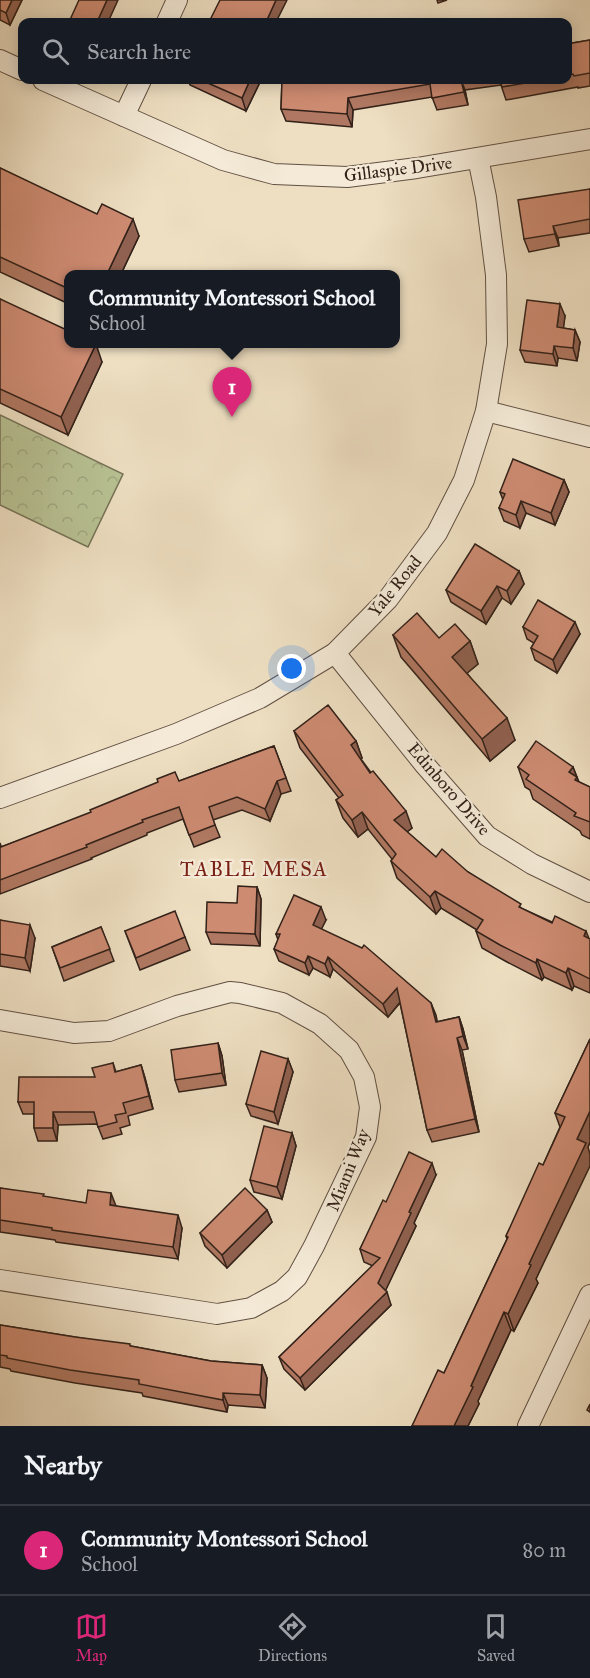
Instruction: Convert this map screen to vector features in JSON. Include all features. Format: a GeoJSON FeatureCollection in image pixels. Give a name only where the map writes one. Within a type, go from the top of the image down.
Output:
{"type":"FeatureCollection","features":[{"type":"Feature","properties":{"kind":"street"},"geometry":{"type":"LineString","coordinates":[[169,18],[177,0]]}},
{"type":"Feature","properties":{"kind":"street"},"geometry":{"type":"LineString","coordinates":[[0,60],[18,68]]}},
{"type":"Feature","properties":{"kind":"street","name":"Gillaspie Drive"},"geometry":{"type":"LineString","coordinates":[[53,84],[223,160],[274,174],[347,177],[590,139]]}},
{"type":"Feature","properties":{"kind":"street"},"geometry":{"type":"LineString","coordinates":[[124,117],[139,84]]}},
{"type":"Feature","properties":{"kind":"street","name":"Yale Road"},"geometry":{"type":"LineString","coordinates":[[0,798],[176,734],[250,702],[335,652],[388,599],[437,532],[464,480],[486,411],[497,344],[496,275],[486,197],[478,158]]}},
{"type":"Feature","properties":{"kind":"street"},"geometry":{"type":"LineString","coordinates":[[486,411],[590,437]]}},
{"type":"Feature","properties":{"kind":"street","name":"Edinboro Drive"},"geometry":{"type":"LineString","coordinates":[[335,652],[425,765],[487,836],[532,864],[590,892]]}},
{"type":"Feature","properties":{"kind":"street","name":"Miami Way"},"geometry":{"type":"LineString","coordinates":[[0,1020],[74,1033],[109,1031],[177,1006],[230,992],[240,993],[282,1003],[320,1023],[349,1050],[364,1077],[370,1107],[366,1137],[297,1277],[282,1291],[251,1308],[217,1314],[0,1280]]}},
{"type":"Feature","properties":{"kind":"street"},"geometry":{"type":"LineString","coordinates":[[528,1426],[590,1295]]}},
{"type":"Feature","properties":{"kind":"green space"},"geometry":{"type":"Polygon","coordinates":[[[0,415],[123,474],[88,547],[0,505],[0,415]]]}},
{"type":"Feature","properties":{"kind":"building"},"geometry":{"type":"Polygon","coordinates":[[[0,0],[12,0],[6,13],[0,10],[0,0]]]}},
{"type":"Feature","properties":{"kind":"building"},"geometry":{"type":"Polygon","coordinates":[[[79,0],[107,0],[99,18],[71,18],[79,0]]]}},
{"type":"Feature","properties":{"kind":"building"},"geometry":{"type":"Polygon","coordinates":[[[220,0],[276,0],[268,18],[211,18],[220,0]]]}},
{"type":"Feature","properties":{"kind":"building"},"geometry":{"type":"Polygon","coordinates":[[[590,40],[590,73],[574,76],[572,74],[572,43],[590,40]]]}},
{"type":"Feature","properties":{"kind":"building"},"geometry":{"type":"Polygon","coordinates":[[[210,84],[248,84],[242,98],[210,84]]]}},
{"type":"Feature","properties":{"kind":"building"},"geometry":{"type":"Polygon","coordinates":[[[282,84],[430,84],[348,98],[347,114],[281,109],[282,84]]]}},
{"type":"Feature","properties":{"kind":"building"},"geometry":{"type":"Polygon","coordinates":[[[430,84],[462,84],[464,92],[432,98],[430,84]]]}},
{"type":"Feature","properties":{"kind":"building"},"geometry":{"type":"Polygon","coordinates":[[[501,84],[520,84],[502,87],[501,84]]]}},
{"type":"Feature","properties":{"kind":"building"},"geometry":{"type":"Polygon","coordinates":[[[0,168],[97,214],[102,204],[133,219],[109,270],[64,270],[64,287],[0,257],[0,168]]]}},
{"type":"Feature","properties":{"kind":"building"},"geometry":{"type":"Polygon","coordinates":[[[590,189],[590,219],[553,226],[555,234],[524,239],[518,200],[590,189]]]}},
{"type":"Feature","properties":{"kind":"building"},"geometry":{"type":"Polygon","coordinates":[[[0,299],[64,329],[64,348],[94,348],[61,417],[0,389],[0,299]]]}},
{"type":"Feature","properties":{"kind":"building"},"geometry":{"type":"Polygon","coordinates":[[[527,300],[560,304],[557,327],[575,330],[573,348],[554,346],[553,354],[520,350],[527,300]]]}},
{"type":"Feature","properties":{"kind":"building"},"geometry":{"type":"Polygon","coordinates":[[[513,459],[564,480],[551,513],[521,501],[516,515],[499,508],[505,494],[500,492],[513,459]]]}},
{"type":"Feature","properties":{"kind":"building"},"geometry":{"type":"Polygon","coordinates":[[[475,544],[519,571],[507,591],[497,586],[481,611],[446,590],[475,544]]]}},
{"type":"Feature","properties":{"kind":"building"},"geometry":{"type":"Polygon","coordinates":[[[538,600],[575,622],[553,660],[531,648],[538,636],[523,627],[538,600]]]}},
{"type":"Feature","properties":{"kind":"building"},"geometry":{"type":"Polygon","coordinates":[[[417,613],[439,638],[455,624],[470,641],[452,657],[507,718],[482,739],[393,635],[417,613]]]}},
{"type":"Feature","properties":{"kind":"building"},"geometry":{"type":"Polygon","coordinates":[[[328,705],[356,741],[351,745],[370,773],[373,771],[406,811],[394,820],[436,857],[442,849],[468,872],[521,904],[519,907],[552,923],[555,916],[586,931],[584,936],[590,939],[590,979],[568,968],[566,973],[537,959],[536,963],[476,931],[483,920],[435,891],[430,897],[391,861],[396,854],[362,812],[352,820],[336,800],[343,795],[294,731],[328,705]]]}},
{"type":"Feature","properties":{"kind":"building"},"geometry":{"type":"Polygon","coordinates":[[[536,741],[573,767],[569,772],[577,777],[575,780],[590,787],[590,822],[574,816],[576,813],[526,779],[529,775],[518,767],[536,741]]]}},
{"type":"Feature","properties":{"kind":"building"},"geometry":{"type":"Polygon","coordinates":[[[274,746],[286,778],[277,781],[265,809],[237,797],[209,807],[215,825],[189,835],[179,807],[142,820],[143,822],[86,845],[87,847],[0,880],[0,843],[1,847],[91,812],[90,810],[158,782],[157,779],[175,772],[179,781],[274,746]]]}},
{"type":"Feature","properties":{"kind":"building"},"geometry":{"type":"Polygon","coordinates":[[[238,886],[257,887],[255,934],[206,932],[207,902],[237,903],[238,886]]]}},
{"type":"Feature","properties":{"kind":"building"},"geometry":{"type":"Polygon","coordinates":[[[294,895],[321,907],[313,925],[362,948],[364,945],[431,1003],[436,1022],[459,1017],[463,1036],[457,1038],[475,1119],[427,1130],[397,988],[383,1004],[328,957],[325,964],[308,956],[305,963],[274,949],[280,934],[276,934],[294,895]]]}},
{"type":"Feature","properties":{"kind":"building"},"geometry":{"type":"Polygon","coordinates":[[[175,911],[185,937],[136,958],[125,931],[175,911]]]}},
{"type":"Feature","properties":{"kind":"building"},"geometry":{"type":"Polygon","coordinates":[[[0,920],[30,925],[25,958],[0,954],[0,920]]]}},
{"type":"Feature","properties":{"kind":"building"},"geometry":{"type":"Polygon","coordinates":[[[101,927],[110,949],[60,968],[52,947],[101,927]]]}},
{"type":"Feature","properties":{"kind":"building"},"geometry":{"type":"Polygon","coordinates":[[[590,1039],[590,1111],[577,1139],[586,1143],[529,1264],[531,1265],[508,1314],[504,1312],[454,1426],[412,1426],[438,1370],[444,1373],[508,1237],[506,1236],[539,1163],[543,1165],[565,1117],[555,1113],[590,1039]]]}},
{"type":"Feature","properties":{"kind":"building"},"geometry":{"type":"Polygon","coordinates":[[[218,1043],[222,1073],[175,1080],[171,1050],[218,1043]]]}},
{"type":"Feature","properties":{"kind":"building"},"geometry":{"type":"Polygon","coordinates":[[[261,1051],[288,1059],[274,1112],[246,1104],[261,1051]]]}},
{"type":"Feature","properties":{"kind":"building"},"geometry":{"type":"Polygon","coordinates":[[[113,1063],[115,1072],[141,1065],[149,1096],[123,1103],[126,1113],[115,1115],[117,1122],[98,1127],[94,1112],[53,1112],[53,1128],[34,1128],[34,1102],[18,1102],[19,1077],[95,1077],[92,1068],[113,1063]]]}},
{"type":"Feature","properties":{"kind":"building"},"geometry":{"type":"Polygon","coordinates":[[[264,1126],[292,1133],[277,1187],[250,1180],[264,1126]]]}},
{"type":"Feature","properties":{"kind":"building"},"geometry":{"type":"Polygon","coordinates":[[[409,1152],[432,1163],[378,1283],[387,1292],[300,1378],[279,1357],[380,1258],[360,1249],[383,1200],[386,1202],[409,1152]]]}},
{"type":"Feature","properties":{"kind":"building"},"geometry":{"type":"Polygon","coordinates":[[[0,1188],[86,1203],[88,1190],[111,1193],[110,1205],[178,1215],[173,1247],[52,1230],[52,1228],[0,1220],[0,1188]]]}},
{"type":"Feature","properties":{"kind":"building"},"geometry":{"type":"Polygon","coordinates":[[[245,1188],[267,1210],[222,1255],[200,1233],[245,1188]]]}},
{"type":"Feature","properties":{"kind":"building"},"geometry":{"type":"Polygon","coordinates":[[[0,1325],[130,1344],[130,1346],[211,1361],[262,1365],[260,1395],[223,1393],[223,1400],[139,1384],[139,1380],[7,1358],[7,1356],[0,1355],[0,1325]]]}},
{"type":"Feature","properties":{"kind":"place","name":"Community Montessori School"},"geometry":{"type":"Point","coordinates":[232,417]}},
{"type":"Feature","properties":{"kind":"district","name":"TABLE MESA"},"geometry":{"type":"Point","coordinates":[254,869]}}]}
